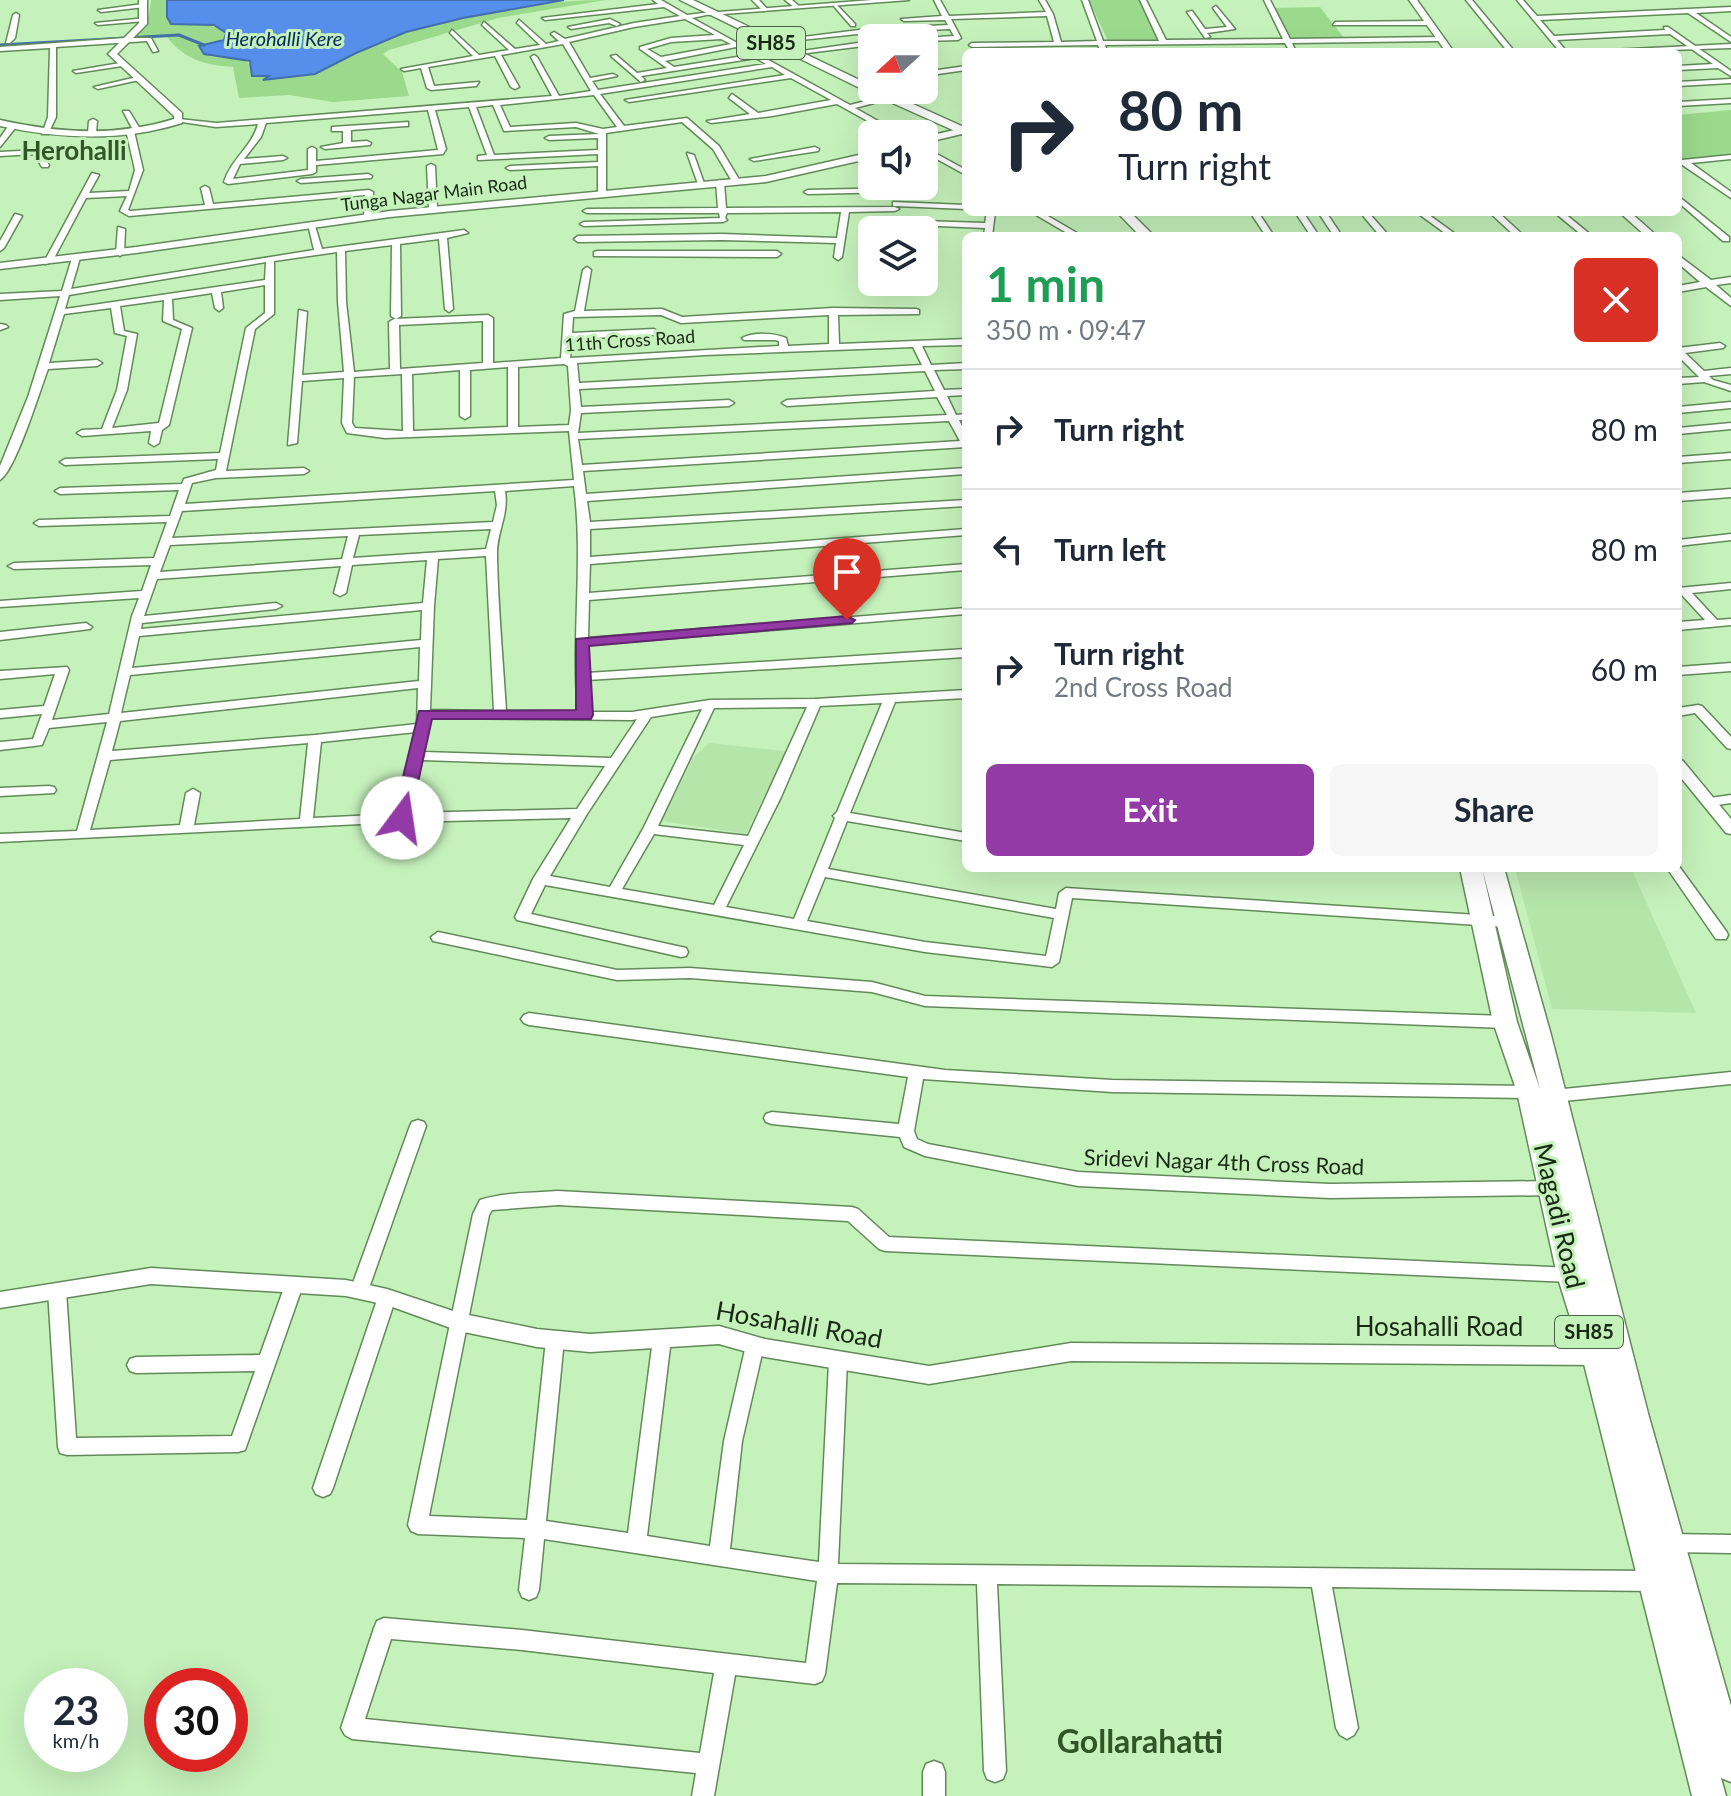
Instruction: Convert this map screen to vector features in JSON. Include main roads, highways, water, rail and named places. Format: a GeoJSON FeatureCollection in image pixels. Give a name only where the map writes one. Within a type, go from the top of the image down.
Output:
{"type":"FeatureCollection","features":[{"type":"Feature","properties":{"kind":"main road","name":"SH85"},"geometry":{"type":"LineString","coordinates":[[685,0],[858,77]]}},
{"type":"Feature","properties":{"kind":"main road","name":"SH85"},"geometry":{"type":"LineString","coordinates":[[698,0],[782,40],[796,51]]}},
{"type":"Feature","properties":{"kind":"main road"},"geometry":{"type":"LineString","coordinates":[[0,123],[45,132],[98,135],[179,121],[179,115],[120,65],[112,54],[141,27],[145,19],[143,3]]}},
{"type":"Feature","properties":{"kind":"main road","name":"SH85"},"geometry":{"type":"LineString","coordinates":[[898,104],[962,129]]}},
{"type":"Feature","properties":{"kind":"main road"},"geometry":{"type":"LineString","coordinates":[[916,104],[962,128]]}},
{"type":"Feature","properties":{"kind":"main road"},"geometry":{"type":"LineString","coordinates":[[1112,216],[1129,232]]}},
{"type":"Feature","properties":{"kind":"main road"},"geometry":{"type":"LineString","coordinates":[[1127,216],[1143,232]]}},
{"type":"Feature","properties":{"kind":"main road","name":"Magadi Road"},"geometry":{"type":"LineString","coordinates":[[1473,872],[1496,921],[1608,1356],[1654,1581],[1709,1796]]}},
{"type":"Feature","properties":{"kind":"main road","name":"Magadi Road"},"geometry":{"type":"LineString","coordinates":[[1493,872],[1505,1022],[1541,1094],[1553,1188],[1571,1275],[1608,1356],[1670,1543],[1724,1715],[1731,1765]]}},
{"type":"Feature","properties":{"kind":"water","name":"Herohalli Kere"},"geometry":{"type":"Polygon","coordinates":[[[167,0],[564,0],[463,18],[406,32],[315,74],[263,80],[269,76],[252,76],[250,61],[204,54],[199,46],[224,40],[226,33],[214,25],[171,24],[167,17],[167,0]]]}},
{"type":"Feature","properties":{"kind":"waterway"},"geometry":{"type":"LineString","coordinates":[[0,45],[179,35],[204,45]]}},
{"type":"Feature","properties":{"kind":"district","name":"Herohalli"},"geometry":{"type":"Point","coordinates":[74,151]}},
{"type":"Feature","properties":{"kind":"district","name":"Gollarahatti"},"geometry":{"type":"Point","coordinates":[1140,1742]}}]}
